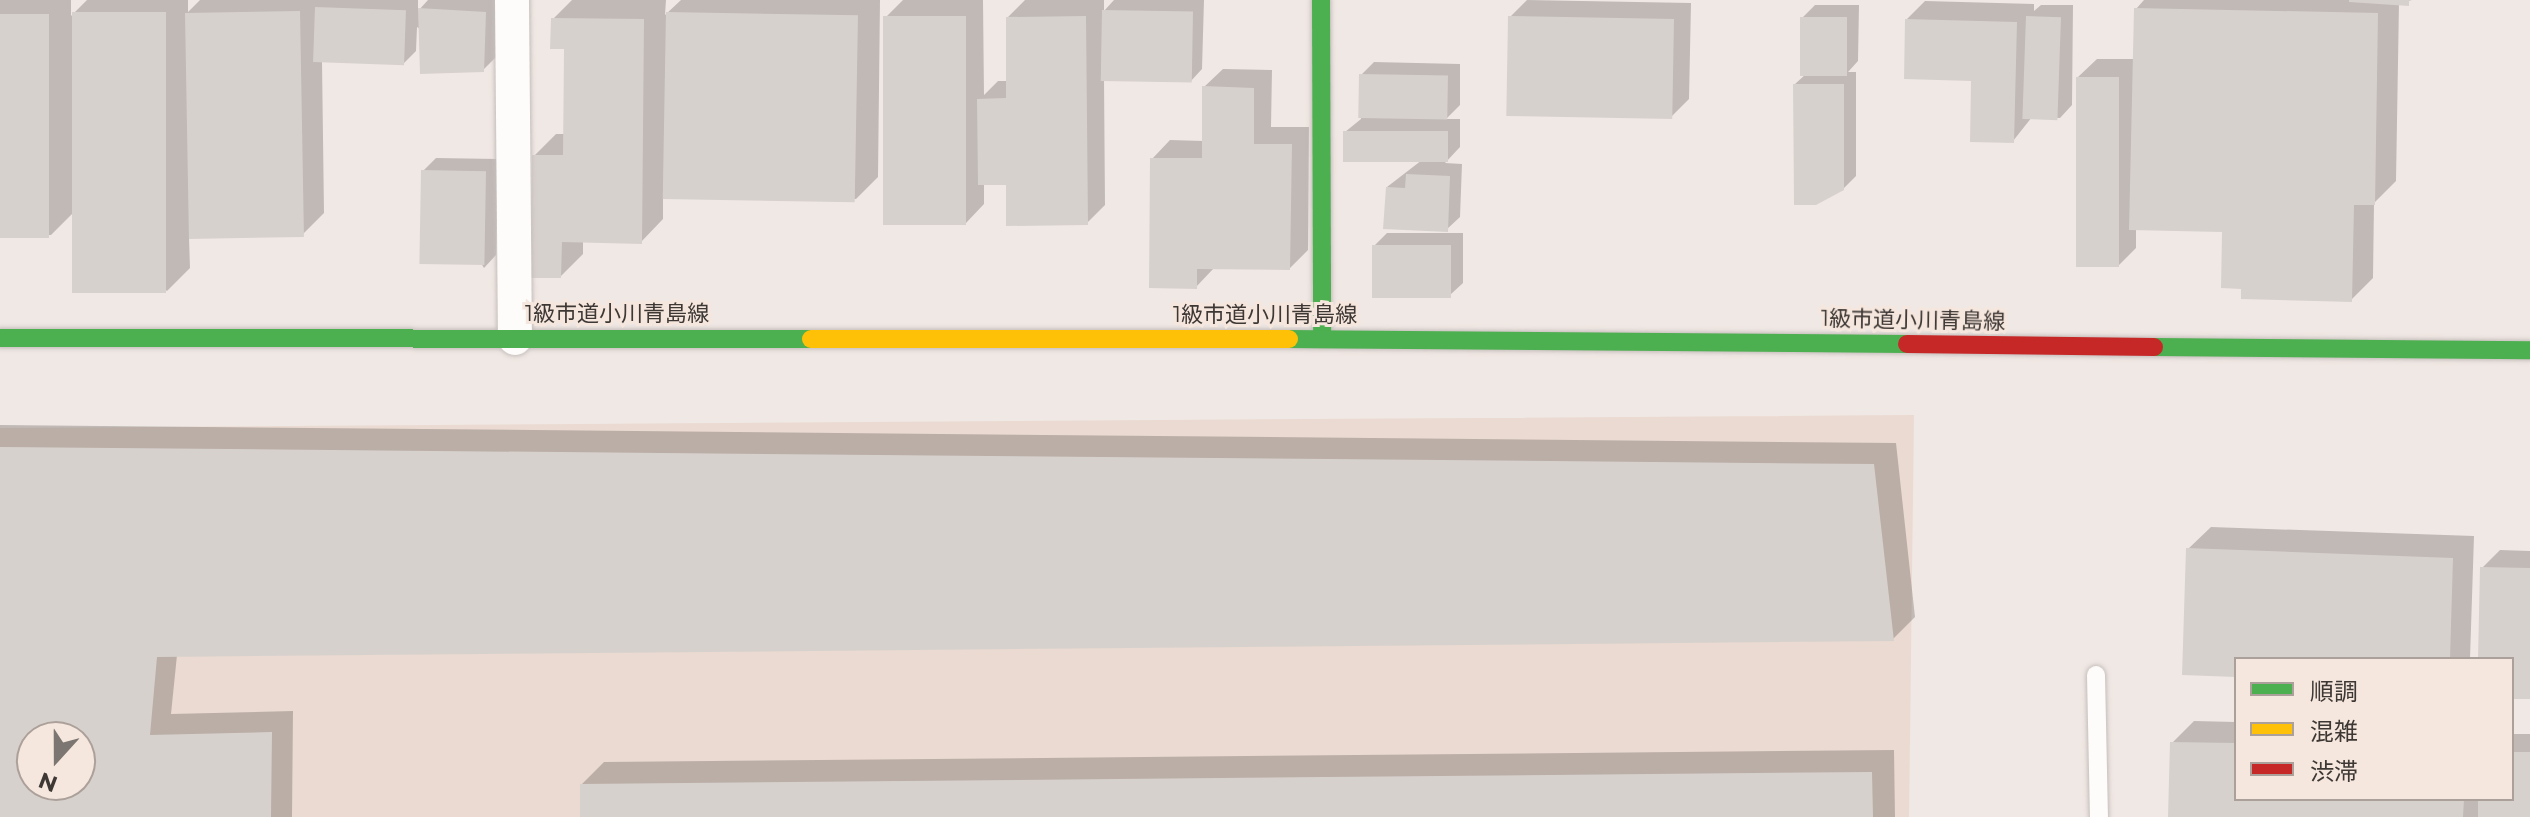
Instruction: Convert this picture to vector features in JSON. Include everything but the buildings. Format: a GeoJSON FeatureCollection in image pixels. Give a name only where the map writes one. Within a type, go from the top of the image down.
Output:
{"type":"FeatureCollection","features":[{"type":"Feature","properties":{"kind":"street"},"geometry":{"type":"LineString","coordinates":[[512,0],[515,338]]}},
{"type":"Feature","properties":{"kind":"street"},"geometry":{"type":"LineString","coordinates":[[1321,0],[1322,339]]}},
{"type":"Feature","properties":{"kind":"street","name":"1級市道小川青島線"},"geometry":{"type":"LineString","coordinates":[[0,338],[1322,339],[2530,350]]}},
{"type":"Feature","properties":{"kind":"lane"},"geometry":{"type":"LineString","coordinates":[[2096,675],[2099,817]]}},
{"type":"Feature","properties":{"kind":"shaded area"},"geometry":{"type":"Polygon","coordinates":[[[1914,415],[1909,817],[0,817],[0,428],[1914,415]]]}},
{"type":"Feature","properties":{"kind":"traffic: fast"},"geometry":{"type":"LineString","coordinates":[[1321,0],[1322,339]]}},
{"type":"Feature","properties":{"kind":"traffic: fast"},"geometry":{"type":"LineString","coordinates":[[0,338],[811,339]]}},
{"type":"Feature","properties":{"kind":"traffic: fast"},"geometry":{"type":"LineString","coordinates":[[1289,339],[1907,344]]}},
{"type":"Feature","properties":{"kind":"traffic: fast"},"geometry":{"type":"LineString","coordinates":[[2154,347],[2530,350]]}},
{"type":"Feature","properties":{"kind":"traffic: slow"},"geometry":{"type":"LineString","coordinates":[[811,339],[1289,339]]}},
{"type":"Feature","properties":{"kind":"traffic: jam"},"geometry":{"type":"LineString","coordinates":[[1907,344],[2154,347]]}}]}
